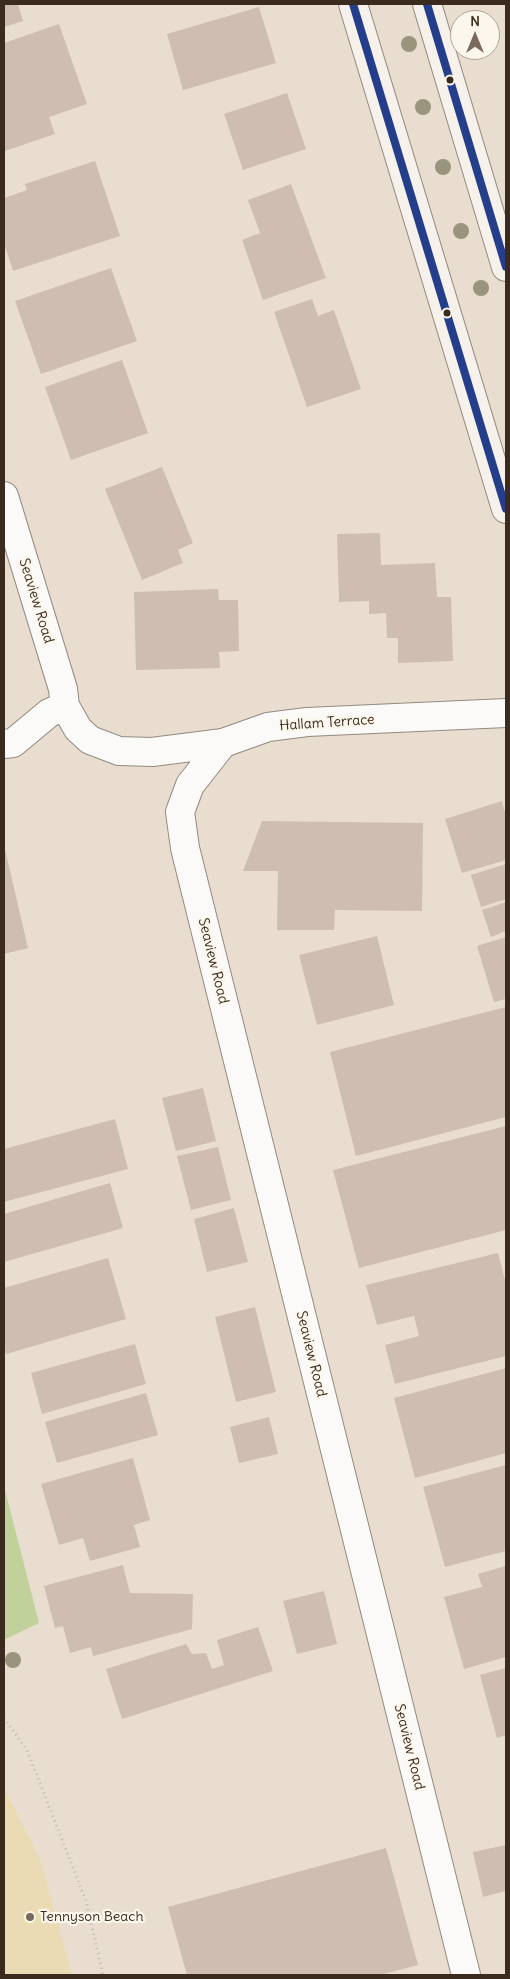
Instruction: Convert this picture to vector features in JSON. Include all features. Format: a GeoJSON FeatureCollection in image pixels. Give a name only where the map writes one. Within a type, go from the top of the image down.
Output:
{"type":"FeatureCollection","features":[{"type":"Feature","properties":{"kind":"main road"},"geometry":{"type":"LineString","coordinates":[[353,4],[506,509]]}},
{"type":"Feature","properties":{"kind":"main road"},"geometry":{"type":"LineString","coordinates":[[427,4],[506,267]]}},
{"type":"Feature","properties":{"kind":"street","name":"Seaview Road"},"geometry":{"type":"LineString","coordinates":[[4,496],[64,689],[65,706]]}},
{"type":"Feature","properties":{"kind":"street","name":"Hallam Terrace"},"geometry":{"type":"LineString","coordinates":[[65,706],[78,728],[90,740],[119,751],[152,752],[223,743],[268,727],[307,722],[506,713]]}},
{"type":"Feature","properties":{"kind":"street"},"geometry":{"type":"LineString","coordinates":[[4,744],[13,743],[49,713],[65,706]]}},
{"type":"Feature","properties":{"kind":"street","name":"Seaview Road"},"geometry":{"type":"LineString","coordinates":[[223,743],[190,785],[180,812],[185,848],[466,1975]]}},
{"type":"Feature","properties":{"kind":"path"},"geometry":{"type":"LineString","coordinates":[[4,1718],[27,1750],[86,1901],[103,1975]]}},
{"type":"Feature","properties":{"kind":"green space"},"geometry":{"type":"Polygon","coordinates":[[[4,1486],[39,1623],[4,1640],[4,1486]]]}},
{"type":"Feature","properties":{"kind":"sand","name":"Tennyson Beach"},"geometry":{"type":"Polygon","coordinates":[[[4,1788],[40,1859],[72,1975],[4,1975],[4,1788]]]}},
{"type":"Feature","properties":{"kind":"building"},"geometry":{"type":"Polygon","coordinates":[[[4,4],[18,4],[23,21],[4,27],[4,4]]]}},
{"type":"Feature","properties":{"kind":"building"},"geometry":{"type":"Polygon","coordinates":[[[259,7],[276,63],[183,90],[167,34],[259,7]]]}},
{"type":"Feature","properties":{"kind":"building"},"geometry":{"type":"Polygon","coordinates":[[[59,24],[87,104],[49,117],[55,134],[5,151],[4,43],[59,24]]]}},
{"type":"Feature","properties":{"kind":"building"},"geometry":{"type":"Polygon","coordinates":[[[287,93],[306,149],[243,170],[224,114],[287,93]]]}},
{"type":"Feature","properties":{"kind":"building"},"geometry":{"type":"Polygon","coordinates":[[[95,161],[120,236],[13,271],[4,243],[4,198],[27,190],[25,184],[95,161]]]}},
{"type":"Feature","properties":{"kind":"building"},"geometry":{"type":"Polygon","coordinates":[[[291,184],[326,278],[263,300],[242,240],[260,233],[248,200],[291,184]]]}},
{"type":"Feature","properties":{"kind":"building"},"geometry":{"type":"Polygon","coordinates":[[[111,268],[137,341],[41,374],[15,301],[111,268]]]}},
{"type":"Feature","properties":{"kind":"building"},"geometry":{"type":"Polygon","coordinates":[[[312,299],[318,316],[334,310],[361,389],[307,407],[274,312],[312,299]]]}},
{"type":"Feature","properties":{"kind":"building"},"geometry":{"type":"Polygon","coordinates":[[[122,360],[148,433],[71,460],[45,387],[122,360]]]}},
{"type":"Feature","properties":{"kind":"building"},"geometry":{"type":"Polygon","coordinates":[[[162,467],[193,543],[178,550],[183,563],[142,580],[105,489],[162,467]]]}},
{"type":"Feature","properties":{"kind":"building"},"geometry":{"type":"Polygon","coordinates":[[[380,533],[381,565],[435,563],[437,597],[451,597],[453,661],[398,663],[398,638],[387,638],[386,613],[369,614],[369,601],[339,602],[337,534],[380,533]]]}},
{"type":"Feature","properties":{"kind":"building"},"geometry":{"type":"Polygon","coordinates":[[[218,589],[219,600],[238,600],[239,651],[219,652],[220,668],[136,670],[134,592],[218,589]]]}},
{"type":"Feature","properties":{"kind":"building"},"geometry":{"type":"Polygon","coordinates":[[[502,801],[506,816],[506,860],[462,873],[445,819],[502,801]]]}},
{"type":"Feature","properties":{"kind":"building"},"geometry":{"type":"Polygon","coordinates":[[[262,821],[423,823],[422,911],[335,910],[334,930],[277,930],[278,871],[243,871],[262,821]]]}},
{"type":"Feature","properties":{"kind":"building"},"geometry":{"type":"Polygon","coordinates":[[[4,845],[28,948],[4,954],[4,845]]]}},
{"type":"Feature","properties":{"kind":"building"},"geometry":{"type":"Polygon","coordinates":[[[506,864],[506,899],[481,907],[471,875],[506,864]]]}},
{"type":"Feature","properties":{"kind":"building"},"geometry":{"type":"Polygon","coordinates":[[[506,902],[506,931],[491,937],[482,910],[506,902]]]}},
{"type":"Feature","properties":{"kind":"building"},"geometry":{"type":"Polygon","coordinates":[[[377,936],[394,1005],[317,1025],[299,955],[377,936]]]}},
{"type":"Feature","properties":{"kind":"building"},"geometry":{"type":"Polygon","coordinates":[[[506,937],[506,999],[494,1002],[477,946],[506,937]]]}},
{"type":"Feature","properties":{"kind":"building"},"geometry":{"type":"Polygon","coordinates":[[[506,1007],[506,1117],[356,1156],[330,1052],[506,1007]]]}},
{"type":"Feature","properties":{"kind":"building"},"geometry":{"type":"Polygon","coordinates":[[[203,1088],[216,1141],[176,1151],[162,1098],[203,1088]]]}},
{"type":"Feature","properties":{"kind":"building"},"geometry":{"type":"Polygon","coordinates":[[[115,1119],[128,1169],[4,1202],[4,1149],[115,1119]]]}},
{"type":"Feature","properties":{"kind":"building"},"geometry":{"type":"Polygon","coordinates":[[[506,1126],[506,1230],[359,1268],[333,1170],[506,1126]]]}},
{"type":"Feature","properties":{"kind":"building"},"geometry":{"type":"Polygon","coordinates":[[[218,1147],[231,1200],[191,1210],[177,1156],[218,1147]]]}},
{"type":"Feature","properties":{"kind":"building"},"geometry":{"type":"Polygon","coordinates":[[[110,1183],[123,1228],[4,1262],[4,1214],[110,1183]]]}},
{"type":"Feature","properties":{"kind":"building"},"geometry":{"type":"Polygon","coordinates":[[[234,1208],[248,1262],[207,1272],[194,1219],[234,1208]]]}},
{"type":"Feature","properties":{"kind":"building"},"geometry":{"type":"Polygon","coordinates":[[[498,1253],[506,1284],[506,1356],[395,1384],[385,1345],[419,1336],[414,1316],[377,1325],[366,1285],[498,1253]]]}},
{"type":"Feature","properties":{"kind":"building"},"geometry":{"type":"Polygon","coordinates":[[[108,1258],[126,1319],[6,1354],[4,1345],[4,1288],[108,1258]]]}},
{"type":"Feature","properties":{"kind":"building"},"geometry":{"type":"Polygon","coordinates":[[[255,1307],[276,1392],[236,1402],[215,1317],[255,1307]]]}},
{"type":"Feature","properties":{"kind":"building"},"geometry":{"type":"Polygon","coordinates":[[[135,1344],[146,1384],[42,1414],[31,1373],[135,1344]]]}},
{"type":"Feature","properties":{"kind":"building"},"geometry":{"type":"Polygon","coordinates":[[[506,1368],[506,1453],[415,1478],[394,1398],[506,1368]]]}},
{"type":"Feature","properties":{"kind":"building"},"geometry":{"type":"Polygon","coordinates":[[[146,1393],[158,1435],[57,1463],[45,1422],[146,1393]]]}},
{"type":"Feature","properties":{"kind":"building"},"geometry":{"type":"Polygon","coordinates":[[[269,1417],[278,1454],[239,1463],[230,1427],[269,1417]]]}},
{"type":"Feature","properties":{"kind":"building"},"geometry":{"type":"Polygon","coordinates":[[[133,1458],[150,1520],[134,1525],[140,1547],[90,1561],[83,1538],[59,1545],[41,1484],[133,1458]]]}},
{"type":"Feature","properties":{"kind":"building"},"geometry":{"type":"Polygon","coordinates":[[[506,1465],[506,1551],[445,1567],[423,1487],[506,1465]]]}},
{"type":"Feature","properties":{"kind":"building"},"geometry":{"type":"Polygon","coordinates":[[[123,1565],[130,1593],[193,1594],[192,1629],[93,1656],[91,1647],[70,1653],[63,1626],[55,1628],[44,1586],[123,1565]]]}},
{"type":"Feature","properties":{"kind":"building"},"geometry":{"type":"Polygon","coordinates":[[[506,1566],[506,1657],[464,1669],[444,1597],[482,1587],[478,1574],[506,1566]]]}},
{"type":"Feature","properties":{"kind":"building"},"geometry":{"type":"Polygon","coordinates":[[[324,1591],[337,1644],[297,1654],[283,1601],[324,1591]]]}},
{"type":"Feature","properties":{"kind":"building"},"geometry":{"type":"Polygon","coordinates":[[[258,1627],[273,1671],[122,1719],[106,1669],[186,1644],[192,1654],[206,1653],[212,1669],[224,1665],[217,1640],[258,1627]]]}},
{"type":"Feature","properties":{"kind":"building"},"geometry":{"type":"Polygon","coordinates":[[[506,1668],[506,1735],[497,1738],[480,1675],[506,1668]]]}},
{"type":"Feature","properties":{"kind":"building"},"geometry":{"type":"Polygon","coordinates":[[[506,1845],[506,1891],[483,1897],[473,1852],[506,1845]]]}},
{"type":"Feature","properties":{"kind":"building"},"geometry":{"type":"Polygon","coordinates":[[[386,1848],[418,1965],[380,1975],[187,1975],[168,1907],[386,1848]]]}},
{"type":"Feature","properties":{"kind":"transit line"},"geometry":{"type":"LineString","coordinates":[[353,4],[506,509]]}},
{"type":"Feature","properties":{"kind":"transit line"},"geometry":{"type":"LineString","coordinates":[[427,4],[506,267]]}},
{"type":"Feature","properties":{"kind":"place","name":"Tennyson Beach"},"geometry":{"type":"Point","coordinates":[30,1917]}}]}
